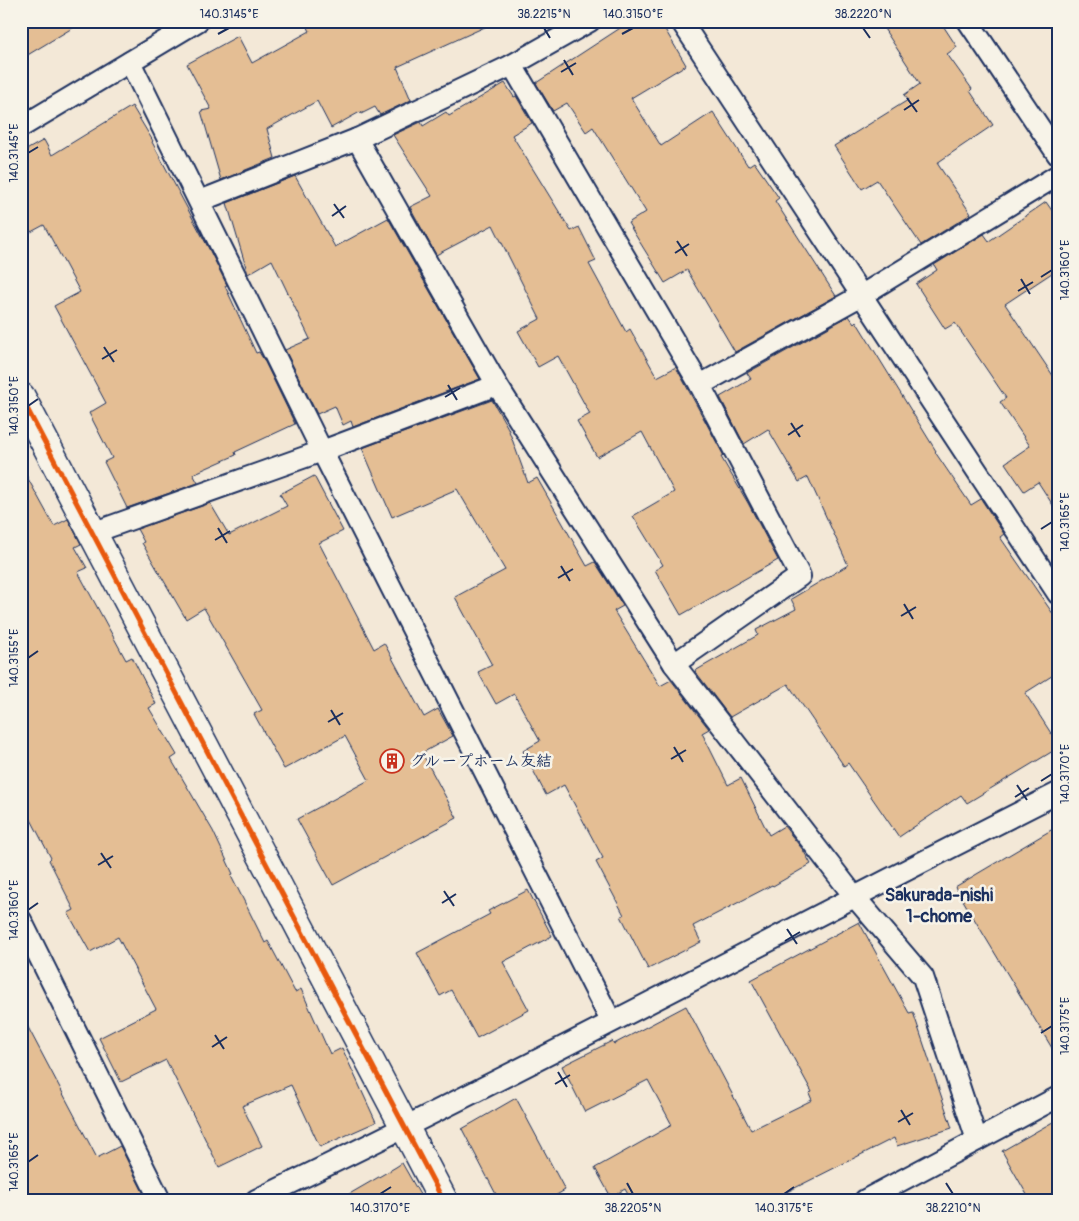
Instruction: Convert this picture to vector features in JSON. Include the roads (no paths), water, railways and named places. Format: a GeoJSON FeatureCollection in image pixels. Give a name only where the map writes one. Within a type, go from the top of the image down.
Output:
{"type":"FeatureCollection","features":[{"type":"Feature","properties":{"kind":"street"},"geometry":{"type":"LineString","coordinates":[[22,399],[443,1200]]}},
{"type":"Feature","properties":{"kind":"lane"},"geometry":{"type":"LineString","coordinates":[[21,127],[198,21]]}},
{"type":"Feature","properties":{"kind":"lane"},"geometry":{"type":"LineString","coordinates":[[200,201],[357,139],[512,65],[590,21]]}},
{"type":"Feature","properties":{"kind":"lane"},"geometry":{"type":"LineString","coordinates":[[681,21],[1058,594]]}},
{"type":"Feature","properties":{"kind":"lane"},"geometry":{"type":"LineString","coordinates":[[968,21],[1058,155]]}},
{"type":"Feature","properties":{"kind":"lane"},"geometry":{"type":"LineString","coordinates":[[130,62],[322,451],[611,1021]]}},
{"type":"Feature","properties":{"kind":"lane"},"geometry":{"type":"LineString","coordinates":[[512,65],[700,385],[800,576],[674,664]]}},
{"type":"Feature","properties":{"kind":"lane"},"geometry":{"type":"LineString","coordinates":[[357,139],[497,385],[674,664],[854,896],[923,977],[977,1140]]}},
{"type":"Feature","properties":{"kind":"lane"},"geometry":{"type":"LineString","coordinates":[[700,385],[862,295],[1058,175]]}},
{"type":"Feature","properties":{"kind":"lane"},"geometry":{"type":"LineString","coordinates":[[92,533],[322,451],[497,385]]}},
{"type":"Feature","properties":{"kind":"lane"},"geometry":{"type":"LineString","coordinates":[[256,1200],[406,1128],[854,896],[1058,793]]}},
{"type":"Feature","properties":{"kind":"lane"},"geometry":{"type":"LineString","coordinates":[[21,920],[160,1200]]}},
{"type":"Feature","properties":{"kind":"lane"},"geometry":{"type":"LineString","coordinates":[[865,1200],[1058,1097]]}},
{"type":"Feature","properties":{"kind":"place","name":"グループホーム友結"},"geometry":{"type":"Point","coordinates":[392,761]}},
{"type":"Feature","properties":{"kind":"district","name":"Sakurada-nishi 1-chome"},"geometry":{"type":"Point","coordinates":[939,905]}}]}
